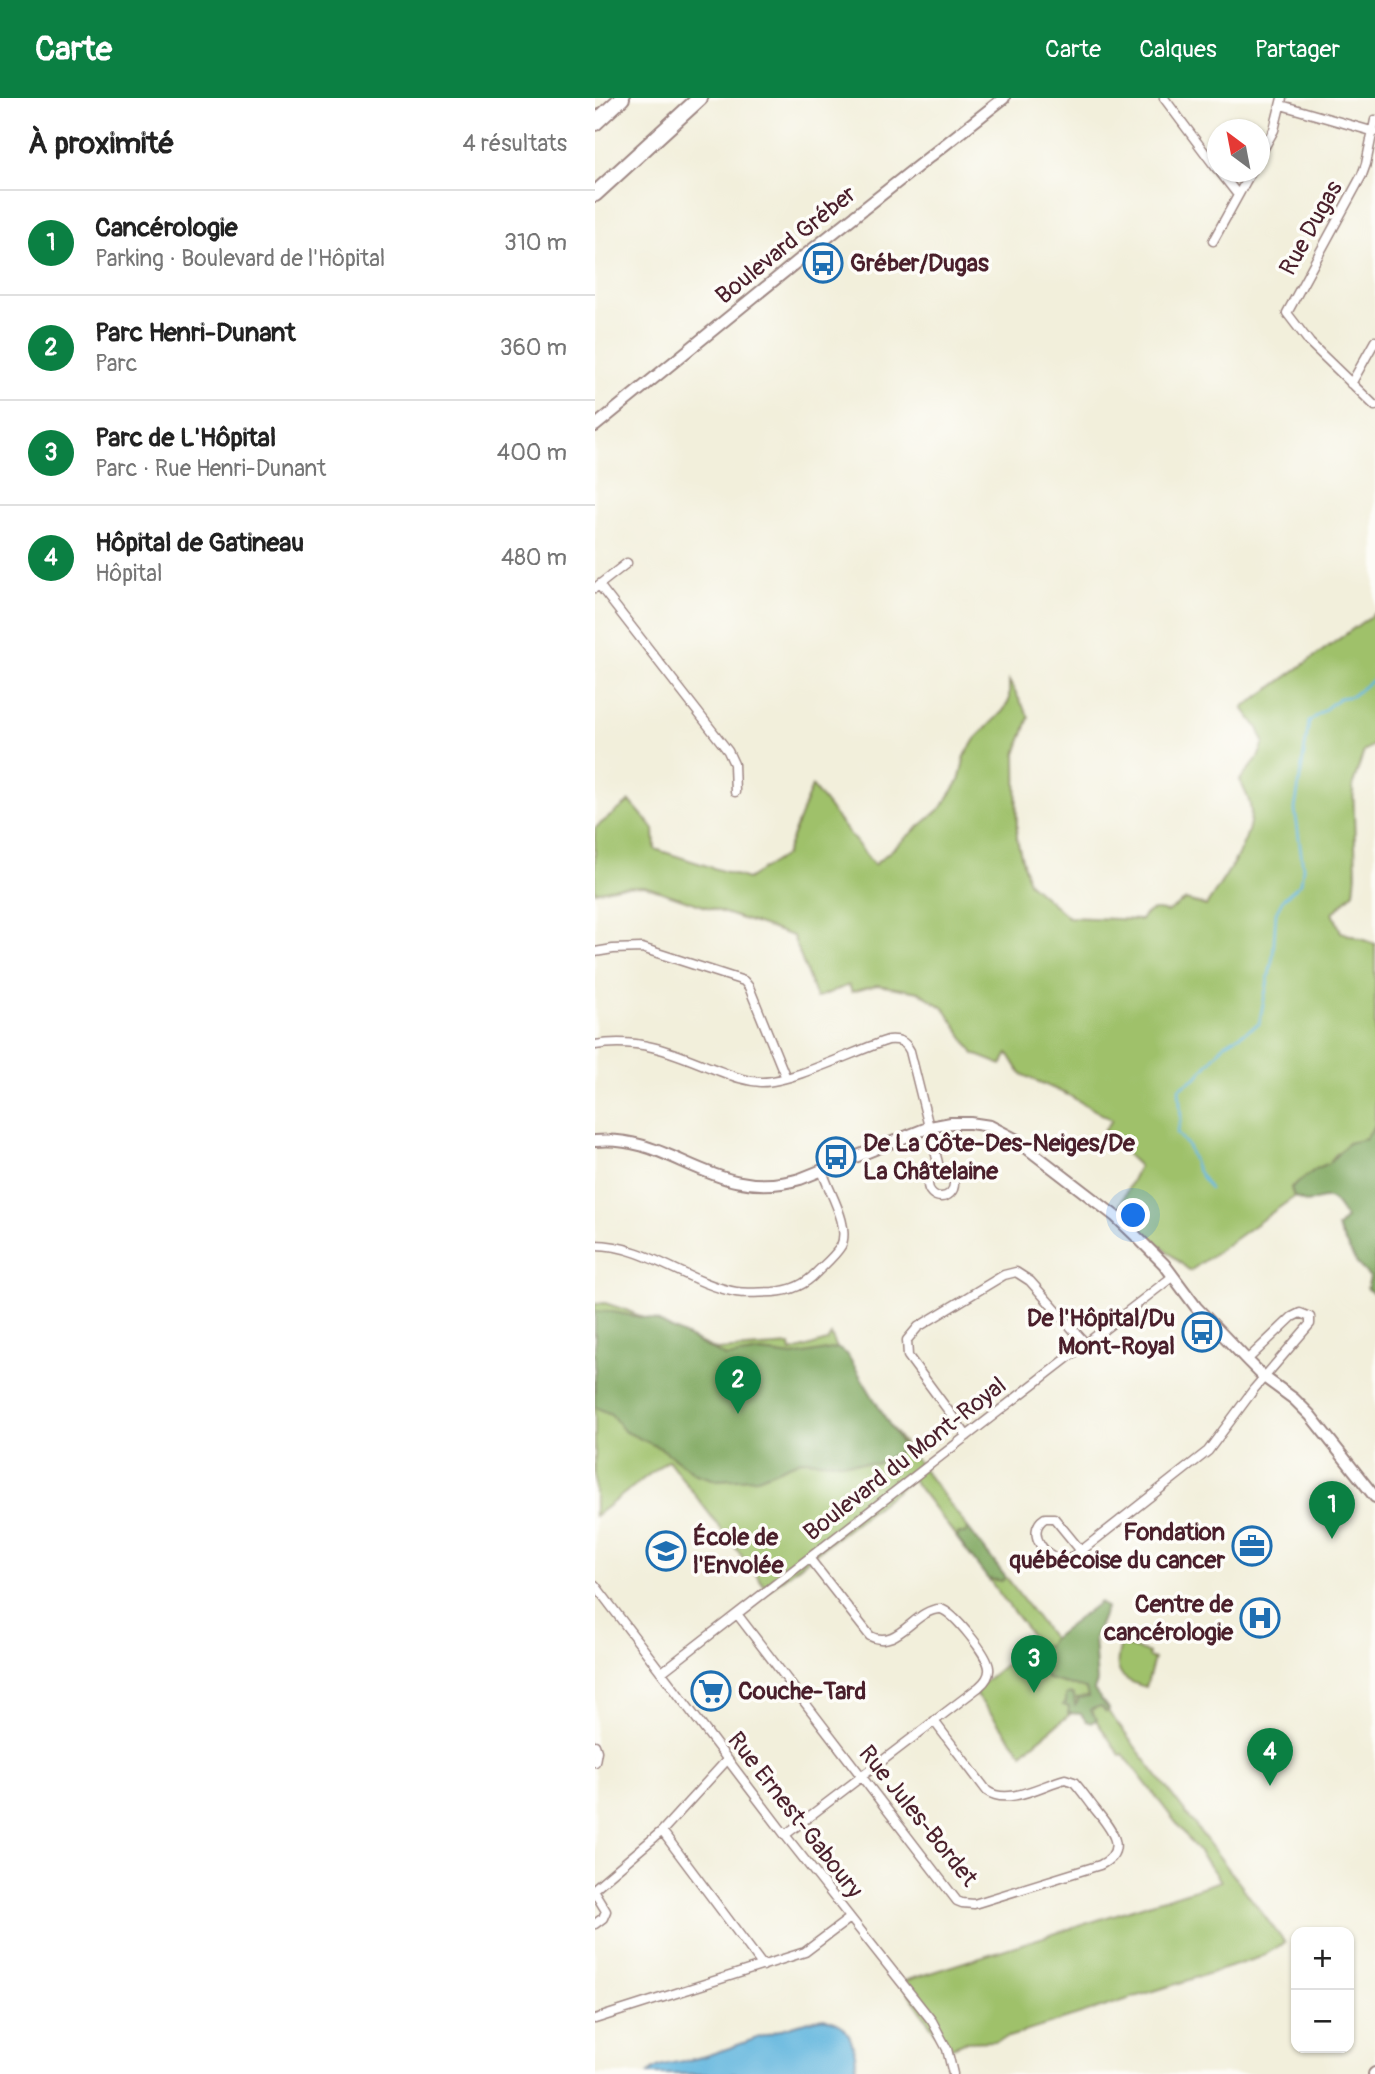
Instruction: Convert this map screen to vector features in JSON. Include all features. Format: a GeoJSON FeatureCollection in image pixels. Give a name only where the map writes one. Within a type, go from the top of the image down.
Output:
{"type":"FeatureCollection","features":[{"type":"Feature","properties":{"kind":"highway"},"geometry":{"type":"LineString","coordinates":[[595,123],[622,98]]}},
{"type":"Feature","properties":{"kind":"highway"},"geometry":{"type":"LineString","coordinates":[[595,194],[700,98]]}},
{"type":"Feature","properties":{"kind":"street","name":"Boulevard Gréber"},"geometry":{"type":"LineString","coordinates":[[595,426],[804,256],[1005,98]]}},
{"type":"Feature","properties":{"kind":"street"},"geometry":{"type":"LineString","coordinates":[[1164,98],[1207,154]]}},
{"type":"Feature","properties":{"kind":"street"},"geometry":{"type":"LineString","coordinates":[[1270,137],[1281,101],[1374,131]]}},
{"type":"Feature","properties":{"kind":"street","name":"Rue Dugas"},"geometry":{"type":"LineString","coordinates":[[1351,384],[1305,338],[1287,313],[1362,175],[1375,120]]}},
{"type":"Feature","properties":{"kind":"street"},"geometry":{"type":"LineString","coordinates":[[1228,182],[1238,195]]}},
{"type":"Feature","properties":{"kind":"street"},"geometry":{"type":"LineString","coordinates":[[1213,241],[1245,182]]}},
{"type":"Feature","properties":{"kind":"street"},"geometry":{"type":"LineString","coordinates":[[1375,341],[1351,384],[1375,406]]}},
{"type":"Feature","properties":{"kind":"street"},"geometry":{"type":"LineString","coordinates":[[627,563],[597,587],[728,751],[734,764],[735,792]]}},
{"type":"Feature","properties":{"kind":"street"},"geometry":{"type":"LineString","coordinates":[[595,952],[632,948],[650,950],[744,981],[786,1078]]}},
{"type":"Feature","properties":{"kind":"street"},"geometry":{"type":"LineString","coordinates":[[595,1045],[633,1042],[750,1081],[767,1082],[786,1078],[888,1040],[899,1040],[910,1051],[940,1171]]}},
{"type":"Feature","properties":{"kind":"street"},"geometry":{"type":"LineString","coordinates":[[595,1141],[613,1139],[634,1143],[727,1180],[750,1185],[778,1185],[930,1127],[951,1123],[990,1126],[1008,1135],[1115,1216],[1164,1264],[1196,1307],[1247,1360],[1305,1409],[1375,1497]]}},
{"type":"Feature","properties":{"kind":"street"},"geometry":{"type":"LineString","coordinates":[[595,1245],[625,1248],[728,1290],[754,1293],[796,1287],[811,1278],[838,1250],[843,1240],[842,1222],[821,1170]]}},
{"type":"Feature","properties":{"kind":"street"},"geometry":{"type":"LineString","coordinates":[[967,1436],[908,1356],[907,1340],[918,1327],[1004,1275],[1016,1272],[1030,1281],[1086,1344]]}},
{"type":"Feature","properties":{"kind":"street","name":"Boulevard du Mont-Royal"},"geometry":{"type":"LineString","coordinates":[[662,1672],[1172,1277]]}},
{"type":"Feature","properties":{"kind":"street"},"geometry":{"type":"LineString","coordinates":[[1081,1551],[1054,1518],[1045,1518],[1037,1525],[1037,1539],[1054,1557],[1066,1558],[1081,1551],[1208,1451],[1264,1377],[1310,1324],[1310,1317],[1300,1313],[1292,1317],[1247,1360]]}},
{"type":"Feature","properties":{"kind":"street"},"geometry":{"type":"LineString","coordinates":[[785,1835],[983,1683],[989,1673],[985,1658],[954,1617],[941,1609],[930,1610],[892,1638],[875,1639],[866,1632],[809,1558]]}},
{"type":"Feature","properties":{"kind":"street","name":"Rue Ernest-Gaboury"},"geometry":{"type":"LineString","coordinates":[[595,1586],[850,1919],[932,2021],[947,2049],[953,2074]]}},
{"type":"Feature","properties":{"kind":"street","name":"Rue Jules-Bordet"},"geometry":{"type":"LineString","coordinates":[[737,1614],[951,1895],[962,1903],[974,1904],[1100,1865],[1110,1859],[1116,1848],[1115,1836],[1074,1782],[1065,1779],[1008,1797],[992,1795],[934,1721]]}},
{"type":"Feature","properties":{"kind":"street"},"geometry":{"type":"LineString","coordinates":[[595,1745],[595,1762]]}},
{"type":"Feature","properties":{"kind":"street"},"geometry":{"type":"LineString","coordinates":[[595,1924],[603,1918],[606,1911],[595,1891],[662,1831],[727,1760]]}},
{"type":"Feature","properties":{"kind":"street"},"geometry":{"type":"LineString","coordinates":[[662,1831],[763,1966]]}},
{"type":"Feature","properties":{"kind":"street"},"geometry":{"type":"LineString","coordinates":[[595,2020],[805,1952],[850,1919]]}},
{"type":"Feature","properties":{"kind":"green space"},"geometry":{"type":"Polygon","coordinates":[[[1375,613],[1375,744],[1364,751],[1353,784],[1356,874],[1354,892],[1333,913],[1341,932],[1375,944],[1375,1126],[1366,1139],[1336,1154],[1329,1163],[1291,1187],[1294,1197],[1190,1271],[1118,1209],[1139,1166],[1103,1132],[1112,1120],[1068,1095],[1021,1074],[1008,1053],[1002,1065],[974,1054],[944,1008],[919,992],[877,985],[852,992],[849,985],[816,998],[793,936],[644,886],[618,887],[595,892],[595,828],[630,801],[654,829],[655,849],[747,879],[785,855],[812,786],[874,865],[942,807],[959,781],[965,756],[975,739],[1003,711],[1009,701],[1009,681],[1029,717],[1016,754],[1017,840],[1028,882],[1068,917],[1141,920],[1149,912],[1167,912],[1186,900],[1206,906],[1236,858],[1251,818],[1249,803],[1240,780],[1258,758],[1264,742],[1258,728],[1243,708],[1375,613]]]}},
{"type":"Feature","properties":{"kind":"green space"},"geometry":{"type":"Polygon","coordinates":[[[1375,1126],[1375,1294],[1367,1289],[1370,1277],[1357,1264],[1337,1228],[1346,1218],[1338,1205],[1327,1198],[1307,1203],[1294,1197],[1291,1188],[1316,1169],[1329,1163],[1348,1143],[1366,1139],[1375,1126]]]}},
{"type":"Feature","properties":{"kind":"green space"},"geometry":{"type":"Polygon","coordinates":[[[605,1303],[717,1350],[790,1345],[791,1352],[827,1341],[831,1335],[846,1368],[1285,1943],[1258,1958],[996,2041],[965,2042],[947,2049],[901,1982],[1221,1881],[1123,1754],[1120,1755],[1084,1703],[1022,1753],[973,1691],[1035,1640],[912,1479],[768,1590],[668,1460],[595,1516],[595,1304],[605,1303]]]}},
{"type":"Feature","properties":{"kind":"green space"},"geometry":{"type":"Polygon","coordinates":[[[595,1311],[655,1320],[726,1357],[761,1352],[793,1356],[837,1348],[847,1354],[904,1449],[876,1464],[801,1460],[758,1478],[716,1480],[696,1474],[662,1449],[624,1431],[611,1414],[595,1407],[595,1311]]]}},
{"type":"Feature","properties":{"kind":"green space"},"geometry":{"type":"Polygon","coordinates":[[[968,1528],[1005,1577],[1002,1581],[988,1579],[957,1538],[958,1533],[965,1533],[968,1528]]]}},
{"type":"Feature","properties":{"kind":"green space"},"geometry":{"type":"Polygon","coordinates":[[[1100,1602],[1106,1608],[1094,1638],[1097,1682],[1094,1690],[1109,1710],[1106,1712],[1101,1706],[1090,1710],[1097,1719],[1091,1723],[1081,1714],[1068,1713],[1069,1707],[1063,1705],[1066,1695],[1070,1693],[1074,1695],[1075,1705],[1077,1698],[1088,1697],[1086,1689],[1048,1679],[1038,1667],[1036,1651],[1041,1645],[1047,1646],[1052,1639],[1100,1602]]]}},
{"type":"Feature","properties":{"kind":"green space"},"geometry":{"type":"Polygon","coordinates":[[[1121,1645],[1149,1653],[1148,1657],[1154,1659],[1146,1687],[1120,1674],[1117,1662],[1121,1645]]]}},
{"type":"Feature","properties":{"kind":"water"},"geometry":{"type":"Polygon","coordinates":[[[824,2018],[845,2028],[850,2039],[856,2068],[845,2074],[648,2074],[663,2065],[694,2059],[791,2026],[824,2018]]]}},
{"type":"Feature","properties":{"kind":"waterway"},"geometry":{"type":"LineString","coordinates":[[1210,1189],[1197,1170],[1188,1146],[1177,1133],[1181,1119],[1179,1088],[1197,1077],[1225,1044],[1259,1024],[1273,956],[1276,912],[1283,899],[1301,883],[1303,867],[1295,809],[1309,722],[1339,698],[1352,696],[1375,678]]}},
{"type":"Feature","properties":{"kind":"place","name":"Gréber/Dugas"},"geometry":{"type":"Point","coordinates":[823,263]}},
{"type":"Feature","properties":{"kind":"place","name":"De La Côte-Des-Neiges/De La Châtelaine"},"geometry":{"type":"Point","coordinates":[836,1157]}},
{"type":"Feature","properties":{"kind":"place","name":"De l'Hôpital/Du Mont-Royal"},"geometry":{"type":"Point","coordinates":[1202,1332]}},
{"type":"Feature","properties":{"kind":"place","name":"Parc Henri-Dunant"},"geometry":{"type":"Point","coordinates":[738,1414]}},
{"type":"Feature","properties":{"kind":"place","name":"Cancérologie"},"geometry":{"type":"Point","coordinates":[1332,1539]}},
{"type":"Feature","properties":{"kind":"place","name":"Fondation québécoise du cancer"},"geometry":{"type":"Point","coordinates":[1252,1546]}},
{"type":"Feature","properties":{"kind":"place","name":"École de l'Envolée"},"geometry":{"type":"Point","coordinates":[666,1551]}},
{"type":"Feature","properties":{"kind":"place","name":"Centre de cancérologie"},"geometry":{"type":"Point","coordinates":[1260,1618]}},
{"type":"Feature","properties":{"kind":"place","name":"Couche-Tard"},"geometry":{"type":"Point","coordinates":[711,1691]}},
{"type":"Feature","properties":{"kind":"place","name":"Parc de L'Hôpital"},"geometry":{"type":"Point","coordinates":[1034,1693]}},
{"type":"Feature","properties":{"kind":"place","name":"Hôpital de Gatineau"},"geometry":{"type":"Point","coordinates":[1270,1786]}}]}
